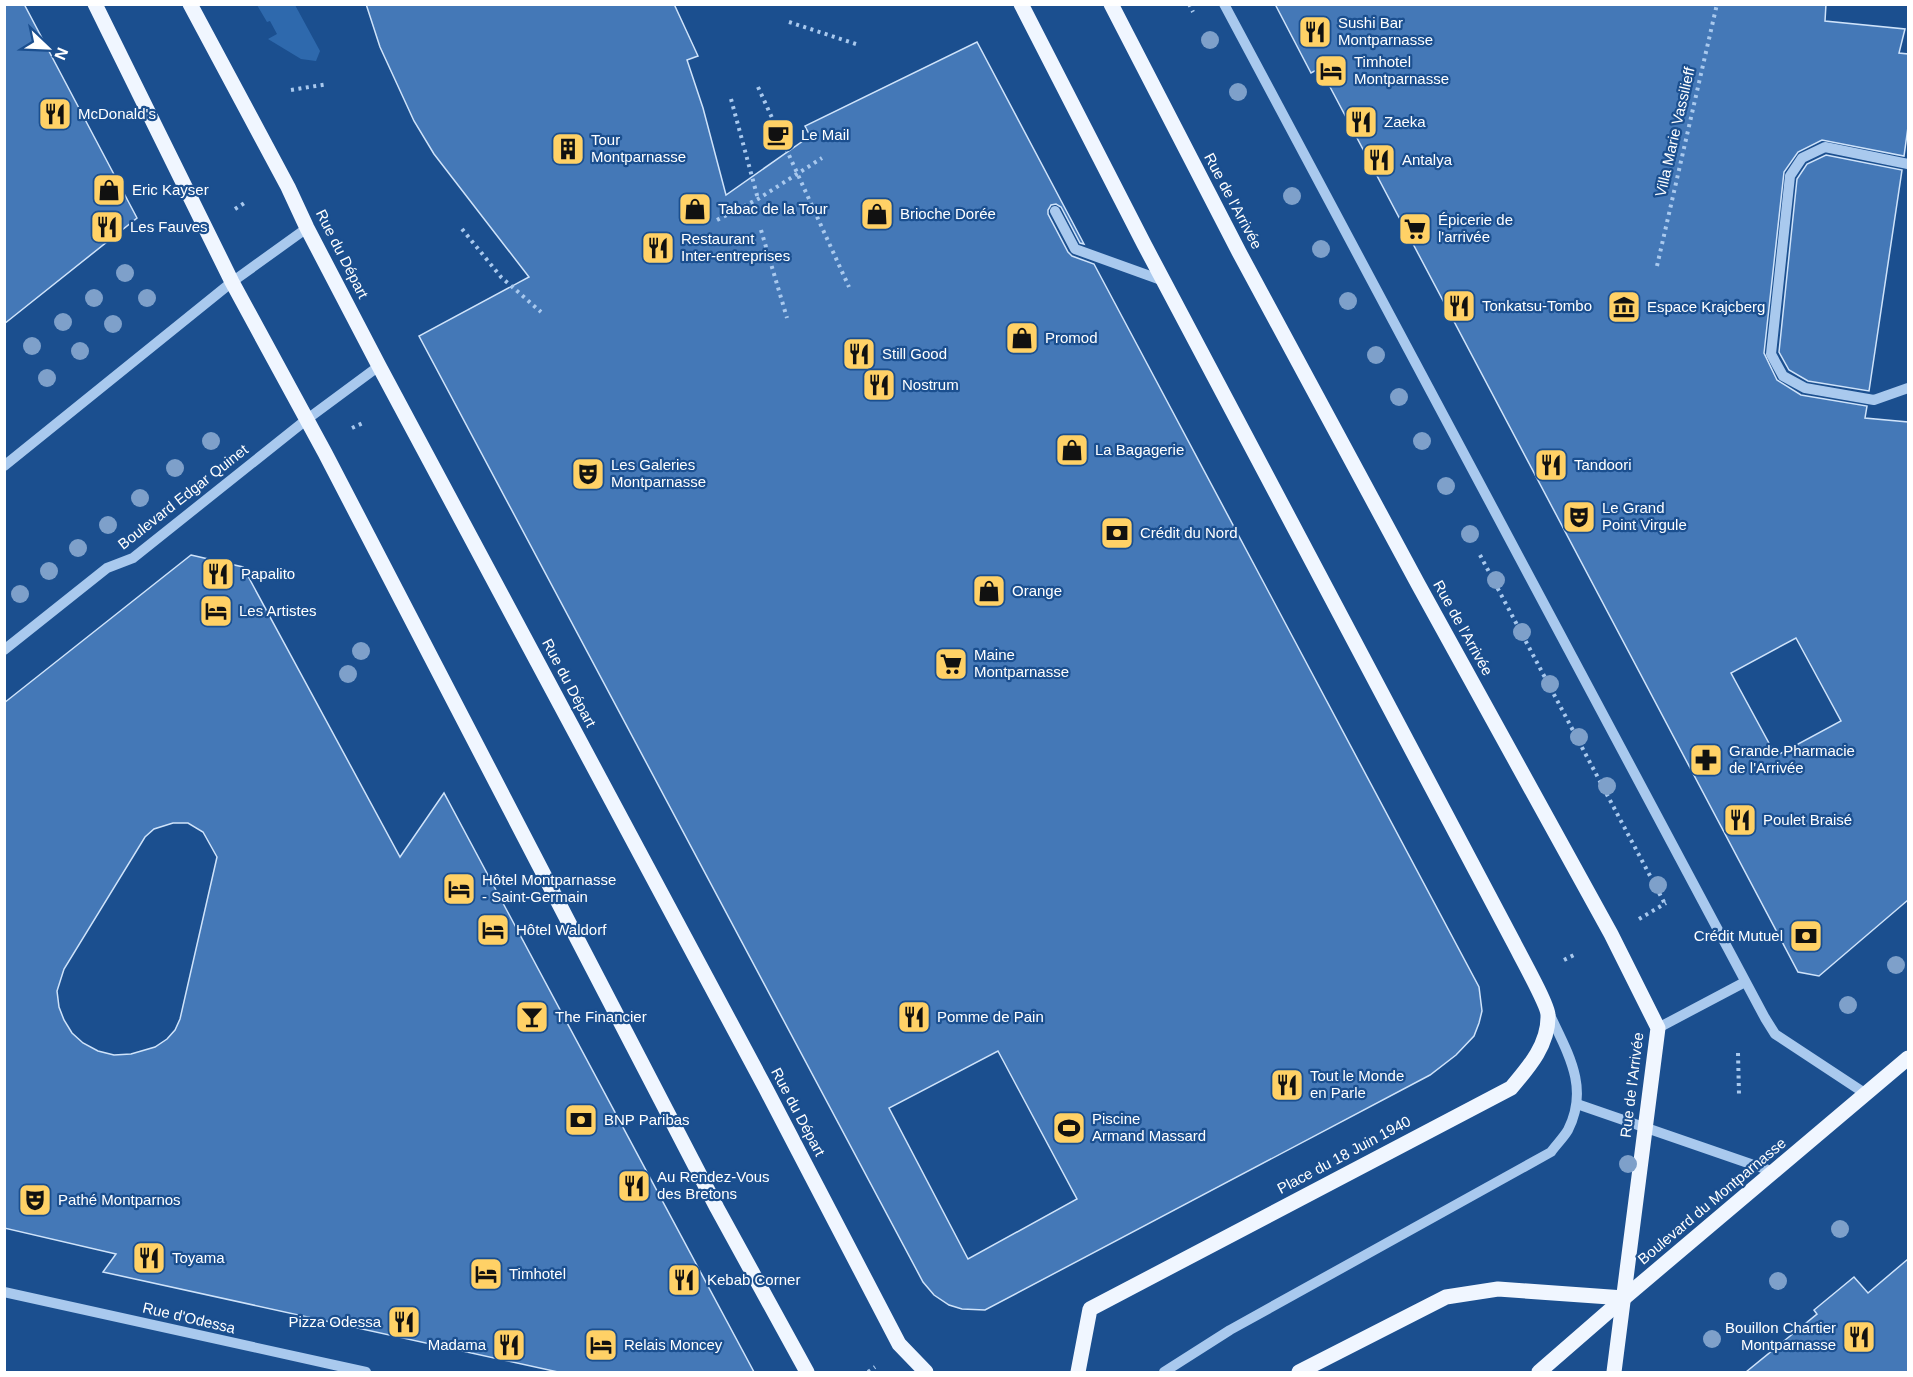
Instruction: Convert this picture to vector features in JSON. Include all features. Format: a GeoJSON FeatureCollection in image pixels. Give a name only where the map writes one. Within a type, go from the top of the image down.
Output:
{"type":"FeatureCollection","features":[{"type":"Feature","properties":{"kind":"main road"},"geometry":{"type":"LineString","coordinates":[[95,4],[232,282],[717,1208],[807,1372]]}},
{"type":"Feature","properties":{"kind":"main road","name":"Rue du Départ"},"geometry":{"type":"LineString","coordinates":[[190,4],[899,1344],[926,1372]]}},
{"type":"Feature","properties":{"kind":"main road"},"geometry":{"type":"LineString","coordinates":[[1021,4],[1164,281],[1514,942],[1549,1013]]}},
{"type":"Feature","properties":{"kind":"main road","name":"Rue de l'Arrivée"},"geometry":{"type":"LineString","coordinates":[[1111,4],[1245,262],[1418,584],[1611,934],[1658,1028],[1624,1298]]}},
{"type":"Feature","properties":{"kind":"main road","name":"Place du 18 Juin 1940"},"geometry":{"type":"LineString","coordinates":[[1078,1372],[1090,1309],[1511,1088],[1530,1066],[1544,1043],[1549,1013]]}},
{"type":"Feature","properties":{"kind":"main road","name":"Boulevard du Montparnasse"},"geometry":{"type":"LineString","coordinates":[[1539,1372],[1908,1058]]}},
{"type":"Feature","properties":{"kind":"main road"},"geometry":{"type":"LineString","coordinates":[[1299,1372],[1446,1297],[1497,1289],[1624,1298],[1614,1372]]}},
{"type":"Feature","properties":{"kind":"street"},"geometry":{"type":"LineString","coordinates":[[1224,4],[1691,876],[1745,982],[1775,1034],[1866,1094]]}},
{"type":"Feature","properties":{"kind":"street"},"geometry":{"type":"LineString","coordinates":[[1908,164],[1825,147],[1802,158],[1791,176],[1772,354],[1783,375],[1805,388],[1874,400],[1908,387]]}},
{"type":"Feature","properties":{"kind":"street"},"geometry":{"type":"LineString","coordinates":[[1055,211],[1075,249],[1164,281]]}},
{"type":"Feature","properties":{"kind":"street"},"geometry":{"type":"LineString","coordinates":[[4,466],[232,282],[307,228]]}},
{"type":"Feature","properties":{"kind":"street","name":"Boulevard Edgar Quinet"},"geometry":{"type":"LineString","coordinates":[[4,650],[107,568],[133,558],[306,420],[380,366]]}},
{"type":"Feature","properties":{"kind":"street"},"geometry":{"type":"LineString","coordinates":[[1658,1028],[1745,982]]}},
{"type":"Feature","properties":{"kind":"street"},"geometry":{"type":"LineString","coordinates":[[1164,1372],[1230,1330],[1551,1152],[1568,1131],[1577,1104],[1577,1087],[1574,1070],[1549,1013]]}},
{"type":"Feature","properties":{"kind":"street"},"geometry":{"type":"LineString","coordinates":[[1577,1104],[1774,1172]]}},
{"type":"Feature","properties":{"kind":"street","name":"Rue d'Odessa"},"geometry":{"type":"LineString","coordinates":[[4,1292],[366,1372]]}},
{"type":"Feature","properties":{"kind":"path","name":"Villa Marie Vassilieff"},"geometry":{"type":"LineString","coordinates":[[1657,266],[1717,4]]}},
{"type":"Feature","properties":{"kind":"path"},"geometry":{"type":"LineString","coordinates":[[789,22],[859,45]]}},
{"type":"Feature","properties":{"kind":"path"},"geometry":{"type":"LineString","coordinates":[[291,90],[328,84]]}},
{"type":"Feature","properties":{"kind":"path"},"geometry":{"type":"LineString","coordinates":[[758,87],[849,287]]}},
{"type":"Feature","properties":{"kind":"path"},"geometry":{"type":"LineString","coordinates":[[731,99],[758,199]]}},
{"type":"Feature","properties":{"kind":"path"},"geometry":{"type":"LineString","coordinates":[[717,220],[758,199],[822,158]]}},
{"type":"Feature","properties":{"kind":"path"},"geometry":{"type":"LineString","coordinates":[[235,209],[246,202]]}},
{"type":"Feature","properties":{"kind":"path"},"geometry":{"type":"LineString","coordinates":[[462,229],[501,277],[541,312]]}},
{"type":"Feature","properties":{"kind":"path"},"geometry":{"type":"LineString","coordinates":[[761,230],[787,318]]}},
{"type":"Feature","properties":{"kind":"path"},"geometry":{"type":"LineString","coordinates":[[352,428],[364,422]]}},
{"type":"Feature","properties":{"kind":"path"},"geometry":{"type":"LineString","coordinates":[[1637,919],[1671,900]]}},
{"type":"Feature","properties":{"kind":"path"},"geometry":{"type":"LineString","coordinates":[[1564,960],[1576,954]]}},
{"type":"Feature","properties":{"kind":"path"},"geometry":{"type":"LineString","coordinates":[[1738,1053],[1738,1094]]}},
{"type":"Feature","properties":{"kind":"shaded area"},"geometry":{"type":"Polygon","coordinates":[[[257,5],[295,5],[320,51],[316,61],[301,59],[268,39],[277,34],[257,5]]]}},
{"type":"Feature","properties":{"kind":"building"},"geometry":{"type":"Polygon","coordinates":[[[4,4],[24,4],[137,218],[4,324],[4,4]]]}},
{"type":"Feature","properties":{"kind":"building"},"geometry":{"type":"Polygon","coordinates":[[[366,4],[674,4],[698,56],[687,60],[703,108],[726,195],[810,136],[805,126],[977,42],[1084,244],[1080,243],[1061,207],[1056,204],[1051,205],[1048,214],[1068,252],[1072,256],[1094,264],[1479,987],[1482,1011],[1474,1036],[1456,1055],[1430,1075],[985,1310],[962,1309],[949,1305],[934,1295],[923,1282],[419,336],[529,277],[434,154],[414,121],[380,47],[366,4]],[[998,1051],[889,1108],[968,1259],[1077,1199],[998,1051]]]}},
{"type":"Feature","properties":{"kind":"building"},"geometry":{"type":"Polygon","coordinates":[[[1275,4],[1826,4],[1825,21],[1905,29],[1899,53],[1908,54],[1908,127],[1904,156],[1822,140],[1798,152],[1784,172],[1764,353],[1777,380],[1801,395],[1867,406],[1865,418],[1908,422],[1908,900],[1819,976],[1798,972],[1320,68],[1311,73],[1275,4]],[[1796,638],[1731,673],[1776,756],[1841,721],[1796,638]]]}},
{"type":"Feature","properties":{"kind":"building"},"geometry":{"type":"Polygon","coordinates":[[[1826,155],[1902,170],[1869,391],[1808,381],[1789,370],[1779,352],[1797,179],[1807,164],[1826,155]]]}},
{"type":"Feature","properties":{"kind":"building"},"geometry":{"type":"Polygon","coordinates":[[[191,555],[243,567],[400,857],[444,793],[754,1372],[558,1372],[103,1272],[116,1254],[4,1228],[4,703],[191,555]],[[173,823],[154,829],[145,837],[64,969],[57,991],[59,1007],[64,1020],[72,1033],[83,1043],[98,1051],[114,1055],[131,1054],[155,1047],[167,1039],[175,1030],[180,1019],[217,857],[203,832],[188,823],[173,823]]]}},
{"type":"Feature","properties":{"kind":"building"},"geometry":{"type":"Polygon","coordinates":[[[1908,1259],[1908,1372],[1746,1372],[1817,1314],[1814,1310],[1854,1277],[1868,1293],[1908,1259]]]}},
{"type":"Feature","properties":{"kind":"place","name":"Sushi Bar Montparnasse"},"geometry":{"type":"Point","coordinates":[1315,32]}},
{"type":"Feature","properties":{"kind":"place","name":"Timhotel Montparnasse"},"geometry":{"type":"Point","coordinates":[1331,71]}},
{"type":"Feature","properties":{"kind":"place","name":"McDonald's"},"geometry":{"type":"Point","coordinates":[55,114]}},
{"type":"Feature","properties":{"kind":"place","name":"Zaeka"},"geometry":{"type":"Point","coordinates":[1361,122]}},
{"type":"Feature","properties":{"kind":"place","name":"Le Mail"},"geometry":{"type":"Point","coordinates":[778,135]}},
{"type":"Feature","properties":{"kind":"place","name":"Tour Montparnasse"},"geometry":{"type":"Point","coordinates":[568,149]}},
{"type":"Feature","properties":{"kind":"place","name":"Antalya"},"geometry":{"type":"Point","coordinates":[1379,160]}},
{"type":"Feature","properties":{"kind":"place","name":"Eric Kayser"},"geometry":{"type":"Point","coordinates":[109,190]}},
{"type":"Feature","properties":{"kind":"place","name":"Tabac de la Tour"},"geometry":{"type":"Point","coordinates":[695,209]}},
{"type":"Feature","properties":{"kind":"place","name":"Brioche Dorée"},"geometry":{"type":"Point","coordinates":[877,214]}},
{"type":"Feature","properties":{"kind":"place","name":"Les Fauves"},"geometry":{"type":"Point","coordinates":[107,227]}},
{"type":"Feature","properties":{"kind":"place","name":"Épicerie de l'arrivée"},"geometry":{"type":"Point","coordinates":[1415,229]}},
{"type":"Feature","properties":{"kind":"place","name":"Restaurant Inter-entreprises"},"geometry":{"type":"Point","coordinates":[658,248]}},
{"type":"Feature","properties":{"kind":"place","name":"Tonkatsu-Tombo"},"geometry":{"type":"Point","coordinates":[1459,306]}},
{"type":"Feature","properties":{"kind":"place","name":"Espace Krajcberg"},"geometry":{"type":"Point","coordinates":[1624,307]}},
{"type":"Feature","properties":{"kind":"place","name":"Promod"},"geometry":{"type":"Point","coordinates":[1022,338]}},
{"type":"Feature","properties":{"kind":"place","name":"Still Good"},"geometry":{"type":"Point","coordinates":[859,354]}},
{"type":"Feature","properties":{"kind":"place","name":"Nostrum"},"geometry":{"type":"Point","coordinates":[879,385]}},
{"type":"Feature","properties":{"kind":"place","name":"La Bagagerie"},"geometry":{"type":"Point","coordinates":[1072,450]}},
{"type":"Feature","properties":{"kind":"place","name":"Tandoori"},"geometry":{"type":"Point","coordinates":[1551,465]}},
{"type":"Feature","properties":{"kind":"place","name":"Les Galeries Montparnasse"},"geometry":{"type":"Point","coordinates":[588,474]}},
{"type":"Feature","properties":{"kind":"place","name":"Le Grand Point Virgule"},"geometry":{"type":"Point","coordinates":[1579,517]}},
{"type":"Feature","properties":{"kind":"place","name":"Crédit du Nord"},"geometry":{"type":"Point","coordinates":[1117,533]}},
{"type":"Feature","properties":{"kind":"place","name":"Papalito"},"geometry":{"type":"Point","coordinates":[218,574]}},
{"type":"Feature","properties":{"kind":"place","name":"Orange"},"geometry":{"type":"Point","coordinates":[989,591]}},
{"type":"Feature","properties":{"kind":"place","name":"Les Artistes"},"geometry":{"type":"Point","coordinates":[216,611]}},
{"type":"Feature","properties":{"kind":"place","name":"Maine Montparnasse"},"geometry":{"type":"Point","coordinates":[951,664]}},
{"type":"Feature","properties":{"kind":"place","name":"Grande Pharmacie de l'Arrivée"},"geometry":{"type":"Point","coordinates":[1706,760]}},
{"type":"Feature","properties":{"kind":"place","name":"Poulet Braisé"},"geometry":{"type":"Point","coordinates":[1740,820]}},
{"type":"Feature","properties":{"kind":"place","name":"Hôtel Montparnasse - Saint-Germain"},"geometry":{"type":"Point","coordinates":[459,889]}},
{"type":"Feature","properties":{"kind":"place","name":"Hôtel Waldorf"},"geometry":{"type":"Point","coordinates":[493,930]}},
{"type":"Feature","properties":{"kind":"place","name":"Crédit Mutuel"},"geometry":{"type":"Point","coordinates":[1806,936]}},
{"type":"Feature","properties":{"kind":"place","name":"The Financier"},"geometry":{"type":"Point","coordinates":[532,1017]}},
{"type":"Feature","properties":{"kind":"place","name":"Pomme de Pain"},"geometry":{"type":"Point","coordinates":[914,1017]}},
{"type":"Feature","properties":{"kind":"place","name":"Tout le Monde en Parle"},"geometry":{"type":"Point","coordinates":[1287,1085]}},
{"type":"Feature","properties":{"kind":"place","name":"BNP Paribas"},"geometry":{"type":"Point","coordinates":[581,1120]}},
{"type":"Feature","properties":{"kind":"place","name":"Piscine Armand Massard"},"geometry":{"type":"Point","coordinates":[1069,1128]}},
{"type":"Feature","properties":{"kind":"place","name":"Au Rendez-Vous des Bretons"},"geometry":{"type":"Point","coordinates":[634,1186]}},
{"type":"Feature","properties":{"kind":"place","name":"Pathé Montparnos"},"geometry":{"type":"Point","coordinates":[35,1200]}},
{"type":"Feature","properties":{"kind":"place","name":"Toyama"},"geometry":{"type":"Point","coordinates":[149,1258]}},
{"type":"Feature","properties":{"kind":"place","name":"Timhotel"},"geometry":{"type":"Point","coordinates":[486,1274]}},
{"type":"Feature","properties":{"kind":"place","name":"Kebab Corner"},"geometry":{"type":"Point","coordinates":[684,1280]}},
{"type":"Feature","properties":{"kind":"place","name":"Pizza Odessa"},"geometry":{"type":"Point","coordinates":[404,1322]}},
{"type":"Feature","properties":{"kind":"place","name":"Bouillon Chartier Montparnasse"},"geometry":{"type":"Point","coordinates":[1859,1337]}},
{"type":"Feature","properties":{"kind":"place","name":"Madama"},"geometry":{"type":"Point","coordinates":[509,1345]}},
{"type":"Feature","properties":{"kind":"place","name":"Relais Moncey"},"geometry":{"type":"Point","coordinates":[601,1345]}}]}
